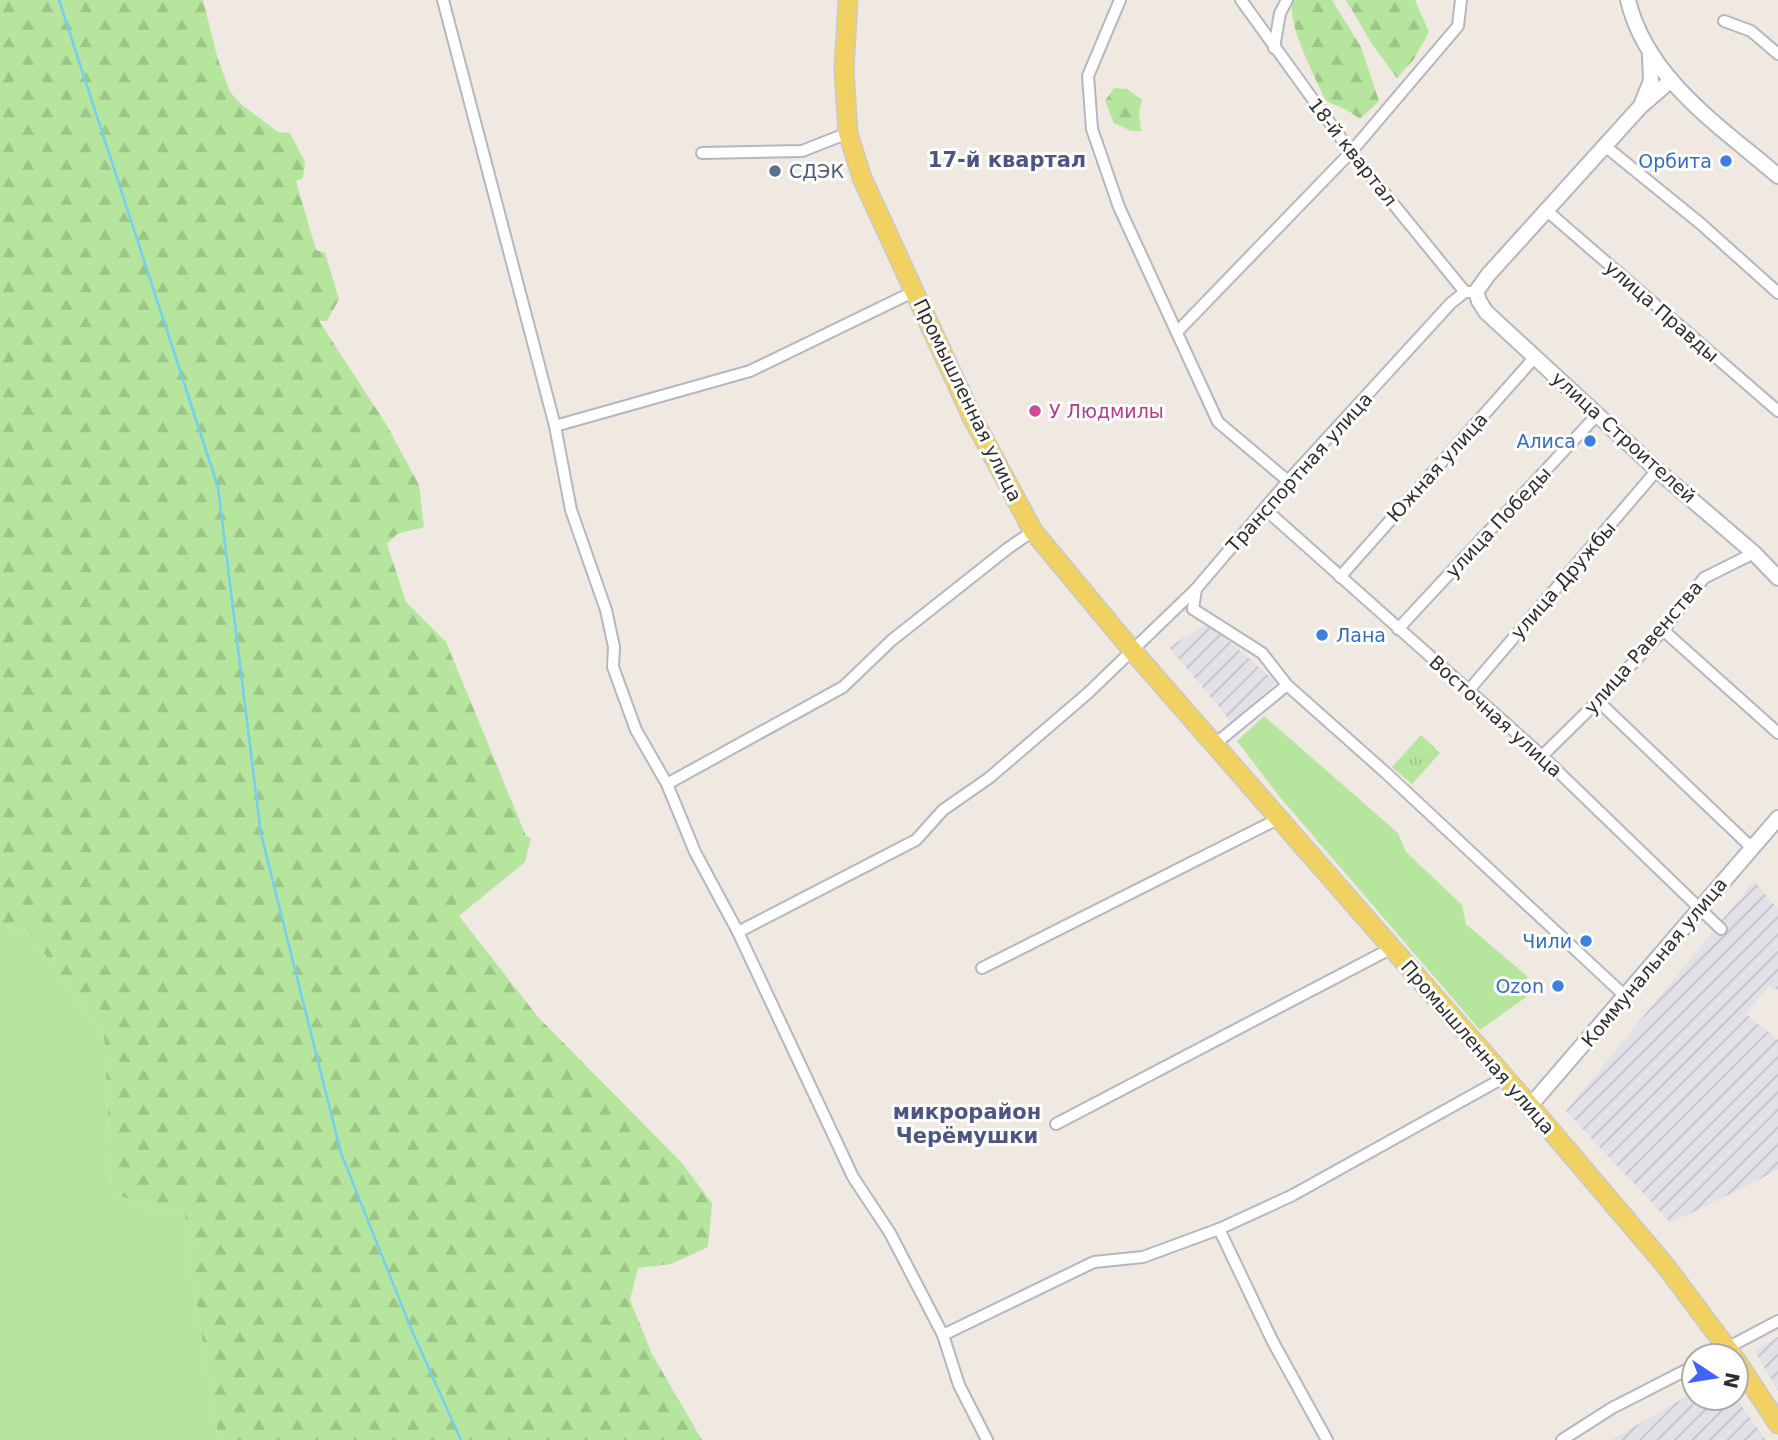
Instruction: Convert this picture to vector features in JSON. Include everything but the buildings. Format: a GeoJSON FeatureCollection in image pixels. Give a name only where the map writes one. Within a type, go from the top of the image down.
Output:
{"type":"FeatureCollection","features":[{"type":"Feature","properties":{"kind":"main road","name":"Промышленная улица"},"geometry":{"type":"LineString","coordinates":[[848,0],[844,70],[848,134],[867,190],[972,417],[1033,531],[1131,649],[1531,1106],[1665,1265],[1718,1342]]}},
{"type":"Feature","properties":{"kind":"main road","name":"Промышленная улица"},"geometry":{"type":"LineString","coordinates":[[1750,1386],[1778,1424]]}},
{"type":"Feature","properties":{"kind":"street"},"geometry":{"type":"LineString","coordinates":[[443,0],[555,426],[571,510],[606,610],[614,647],[613,667],[636,730],[667,784],[695,852],[738,932],[853,1177],[890,1233],[943,1335],[959,1385],[987,1440]]}},
{"type":"Feature","properties":{"kind":"street"},"geometry":{"type":"LineString","coordinates":[[1120,0],[1088,76],[1092,129],[1119,207],[1218,422],[1288,481]]}},
{"type":"Feature","properties":{"kind":"street","name":"18-й квартал"},"geometry":{"type":"LineString","coordinates":[[1241,0],[1351,152],[1471,292]]}},
{"type":"Feature","properties":{"kind":"street"},"geometry":{"type":"LineString","coordinates":[[1274,48],[1280,13],[1287,0]]}},
{"type":"Feature","properties":{"kind":"street"},"geometry":{"type":"LineString","coordinates":[[1177,332],[1351,152],[1458,26],[1461,0]]}},
{"type":"Feature","properties":{"kind":"street"},"geometry":{"type":"LineString","coordinates":[[1628,0],[1638,30],[1650,53],[1671,81],[1778,176]]}},
{"type":"Feature","properties":{"kind":"street"},"geometry":{"type":"LineString","coordinates":[[1724,21],[1751,31],[1778,54]]}},
{"type":"Feature","properties":{"kind":"street"},"geometry":{"type":"LineString","coordinates":[[1640,107],[1651,81],[1650,53]]}},
{"type":"Feature","properties":{"kind":"street","name":"Транспортная улица"},"geometry":{"type":"LineString","coordinates":[[738,932],[916,840],[943,810],[999,769],[1088,693],[1196,589],[1288,481],[1451,303],[1471,292],[1488,275],[1640,107],[1671,81]]}},
{"type":"Feature","properties":{"kind":"street"},"geometry":{"type":"LineString","coordinates":[[702,153],[802,151],[848,134]]}},
{"type":"Feature","properties":{"kind":"street"},"geometry":{"type":"LineString","coordinates":[[1605,146],[1701,224],[1778,293]]}},
{"type":"Feature","properties":{"kind":"street","name":"улица Правды"},"geometry":{"type":"LineString","coordinates":[[1546,210],[1778,411]]}},
{"type":"Feature","properties":{"kind":"street"},"geometry":{"type":"LineString","coordinates":[[555,426],[750,371],[915,291]]}},
{"type":"Feature","properties":{"kind":"street","name":"улица Строителей"},"geometry":{"type":"LineString","coordinates":[[1471,292],[1486,312],[1657,470],[1754,553],[1778,578]]}},
{"type":"Feature","properties":{"kind":"street","name":"Южная улица"},"geometry":{"type":"LineString","coordinates":[[1340,577],[1535,357]]}},
{"type":"Feature","properties":{"kind":"street","name":"улица Победы"},"geometry":{"type":"LineString","coordinates":[[1398,629],[1598,415]]}},
{"type":"Feature","properties":{"kind":"street","name":"улица Дружбы"},"geometry":{"type":"LineString","coordinates":[[1469,690],[1657,470]]}},
{"type":"Feature","properties":{"kind":"street","name":"Восточная улица"},"geometry":{"type":"LineString","coordinates":[[1265,509],[1542,756],[1721,929]]}},
{"type":"Feature","properties":{"kind":"street"},"geometry":{"type":"LineString","coordinates":[[667,784],[843,687],[892,640],[1033,531]]}},
{"type":"Feature","properties":{"kind":"street","name":"улица Равенства"},"geometry":{"type":"LineString","coordinates":[[1542,756],[1598,701],[1663,629],[1704,578],[1754,553]]}},
{"type":"Feature","properties":{"kind":"street"},"geometry":{"type":"LineString","coordinates":[[1196,589],[1193,609],[1262,653],[1287,685],[1387,773],[1625,996]]}},
{"type":"Feature","properties":{"kind":"street"},"geometry":{"type":"LineString","coordinates":[[1663,629],[1778,733]]}},
{"type":"Feature","properties":{"kind":"street"},"geometry":{"type":"LineString","coordinates":[[1215,744],[1287,685]]}},
{"type":"Feature","properties":{"kind":"street"},"geometry":{"type":"LineString","coordinates":[[1598,701],[1752,848]]}},
{"type":"Feature","properties":{"kind":"street"},"geometry":{"type":"LineString","coordinates":[[982,968],[1280,818]]}},
{"type":"Feature","properties":{"kind":"street","name":"Коммунальная улица"},"geometry":{"type":"LineString","coordinates":[[1531,1106],[1778,818]]}},
{"type":"Feature","properties":{"kind":"street"},"geometry":{"type":"LineString","coordinates":[[1056,1124],[1392,948]]}},
{"type":"Feature","properties":{"kind":"street"},"geometry":{"type":"LineString","coordinates":[[943,1335],[1094,1262],[1143,1257],[1219,1229],[1291,1196],[1505,1077]]}},
{"type":"Feature","properties":{"kind":"street"},"geometry":{"type":"LineString","coordinates":[[1219,1229],[1273,1342],[1327,1440]]}},
{"type":"Feature","properties":{"kind":"street"},"geometry":{"type":"LineString","coordinates":[[1746,1342],[1778,1321]]}},
{"type":"Feature","properties":{"kind":"street"},"geometry":{"type":"LineString","coordinates":[[1562,1440],[1612,1408],[1680,1373]]}},
{"type":"Feature","properties":{"kind":"shaded area"},"geometry":{"type":"Polygon","coordinates":[[[1208,623],[1276,682],[1233,724],[1169,647],[1208,623]]]}},
{"type":"Feature","properties":{"kind":"shaded area"},"geometry":{"type":"Polygon","coordinates":[[[1754,881],[1778,909],[1778,990],[1770,986],[1746,1014],[1778,1040],[1778,1170],[1671,1223],[1566,1111],[1754,881]]]}},
{"type":"Feature","properties":{"kind":"shaded area"},"geometry":{"type":"Polygon","coordinates":[[[1778,1337],[1778,1391],[1754,1350],[1778,1337]]]}},
{"type":"Feature","properties":{"kind":"shaded area"},"geometry":{"type":"Polygon","coordinates":[[[1680,1400],[1680,1412],[1746,1412],[1766,1440],[1611,1440],[1680,1400]]]}},
{"type":"Feature","properties":{"kind":"green space"},"geometry":{"type":"Polygon","coordinates":[[[0,0],[203,0],[217,56],[230,92],[242,105],[278,132],[290,133],[305,162],[303,178],[296,181],[316,250],[325,253],[339,299],[327,321],[319,321],[386,424],[419,485],[424,527],[397,534],[387,544],[406,602],[446,642],[526,836],[531,838],[525,862],[459,916],[538,1017],[681,1162],[712,1203],[708,1247],[671,1264],[638,1268],[630,1300],[652,1354],[702,1440],[219,1440],[188,1255],[193,1247],[183,1210],[155,1211],[112,1192],[104,1037],[28,931],[0,926],[0,0]]]}},
{"type":"Feature","properties":{"kind":"green space"},"geometry":{"type":"Polygon","coordinates":[[[1293,0],[1332,0],[1361,47],[1379,101],[1360,119],[1326,101],[1297,35],[1293,22],[1293,0]]]}},
{"type":"Feature","properties":{"kind":"green space"},"geometry":{"type":"Polygon","coordinates":[[[1346,0],[1415,0],[1429,32],[1414,59],[1397,78],[1372,44],[1346,0]]]}},
{"type":"Feature","properties":{"kind":"green space"},"geometry":{"type":"Polygon","coordinates":[[[1114,88],[1127,89],[1142,100],[1139,111],[1141,131],[1131,131],[1114,123],[1105,101],[1114,88]]]}},
{"type":"Feature","properties":{"kind":"green space"},"geometry":{"type":"Polygon","coordinates":[[[1264,716],[1398,833],[1406,852],[1462,905],[1466,924],[1527,976],[1529,995],[1480,1030],[1279,796],[1237,741],[1264,716]]]}},
{"type":"Feature","properties":{"kind":"green space"},"geometry":{"type":"Polygon","coordinates":[[[1421,735],[1440,753],[1412,784],[1392,767],[1421,735]]]}},
{"type":"Feature","properties":{"kind":"green space"},"geometry":{"type":"Polygon","coordinates":[[[0,926],[28,931],[104,1037],[112,1192],[155,1211],[183,1210],[193,1247],[188,1255],[219,1440],[0,1440],[0,926]]]}},
{"type":"Feature","properties":{"kind":"waterway"},"geometry":{"type":"LineString","coordinates":[[59,0],[218,487],[261,834],[341,1153],[412,1331],[461,1440]]}},
{"type":"Feature","properties":{"kind":"place","name":"Орбита"},"geometry":{"type":"Point","coordinates":[1726,161]}},
{"type":"Feature","properties":{"kind":"place","name":"СДЭК"},"geometry":{"type":"Point","coordinates":[775,171]}},
{"type":"Feature","properties":{"kind":"place","name":"У Людмилы"},"geometry":{"type":"Point","coordinates":[1035,411]}},
{"type":"Feature","properties":{"kind":"place","name":"Алиса"},"geometry":{"type":"Point","coordinates":[1590,441]}},
{"type":"Feature","properties":{"kind":"place","name":"Лана"},"geometry":{"type":"Point","coordinates":[1322,635]}},
{"type":"Feature","properties":{"kind":"place","name":"Чили"},"geometry":{"type":"Point","coordinates":[1586,941]}},
{"type":"Feature","properties":{"kind":"place","name":"Ozon"},"geometry":{"type":"Point","coordinates":[1558,986]}},
{"type":"Feature","properties":{"kind":"district","name":"17-й квартал"},"geometry":{"type":"Point","coordinates":[1007,160]}},
{"type":"Feature","properties":{"kind":"district","name":"микрорайон Черёмушки"},"geometry":{"type":"Point","coordinates":[967,1124]}}]}
